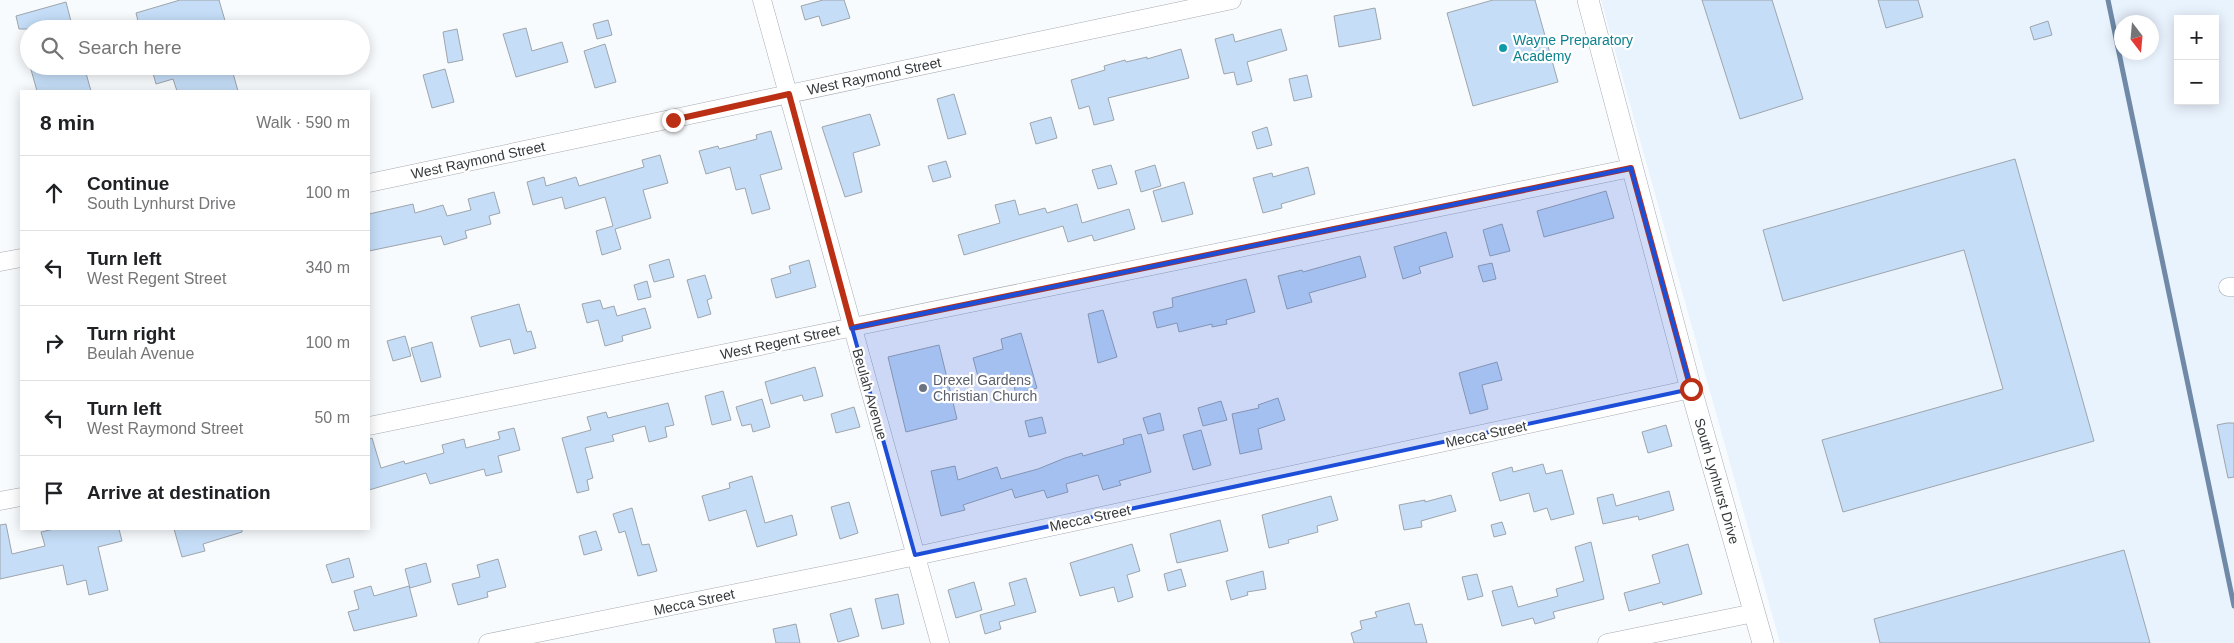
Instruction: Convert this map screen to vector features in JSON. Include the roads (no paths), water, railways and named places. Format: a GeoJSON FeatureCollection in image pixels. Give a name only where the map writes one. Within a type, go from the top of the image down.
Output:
{"type":"FeatureCollection","features":[{"type":"Feature","properties":{"kind":"main road","name":"South Lynhurst Drive"},"geometry":{"type":"LineString","coordinates":[[1588,0],[1691,389],[1763,643]]}},
{"type":"Feature","properties":{"kind":"street","name":"Beulah Avenue"},"geometry":{"type":"LineString","coordinates":[[762,0],[940,643]]}},
{"type":"Feature","properties":{"kind":"street","name":"West Raymond Street"},"geometry":{"type":"LineString","coordinates":[[370,183],[1232,0]]}},
{"type":"Feature","properties":{"kind":"street","name":"West Regent Street"},"geometry":{"type":"LineString","coordinates":[[370,426],[1631,168]]}},
{"type":"Feature","properties":{"kind":"street"},"geometry":{"type":"LineString","coordinates":[[0,262],[20,258]]}},
{"type":"Feature","properties":{"kind":"street","name":"Mecca Street"},"geometry":{"type":"LineString","coordinates":[[488,643],[658,610],[1691,389]]}},
{"type":"Feature","properties":{"kind":"street"},"geometry":{"type":"LineString","coordinates":[[0,501],[20,497]]}},
{"type":"Feature","properties":{"kind":"street"},"geometry":{"type":"LineString","coordinates":[[1607,643],[1754,613]]}},
{"type":"Feature","properties":{"kind":"waterway"},"geometry":{"type":"LineString","coordinates":[[2108,0],[2234,606]]}},
{"type":"Feature","properties":{"kind":"place","name":"Wayne Preparatory Academy"},"geometry":{"type":"Point","coordinates":[1503,48]}},
{"type":"Feature","properties":{"kind":"place","name":"Drexel Gardens Christian Church"},"geometry":{"type":"Point","coordinates":[923,388]}}]}
